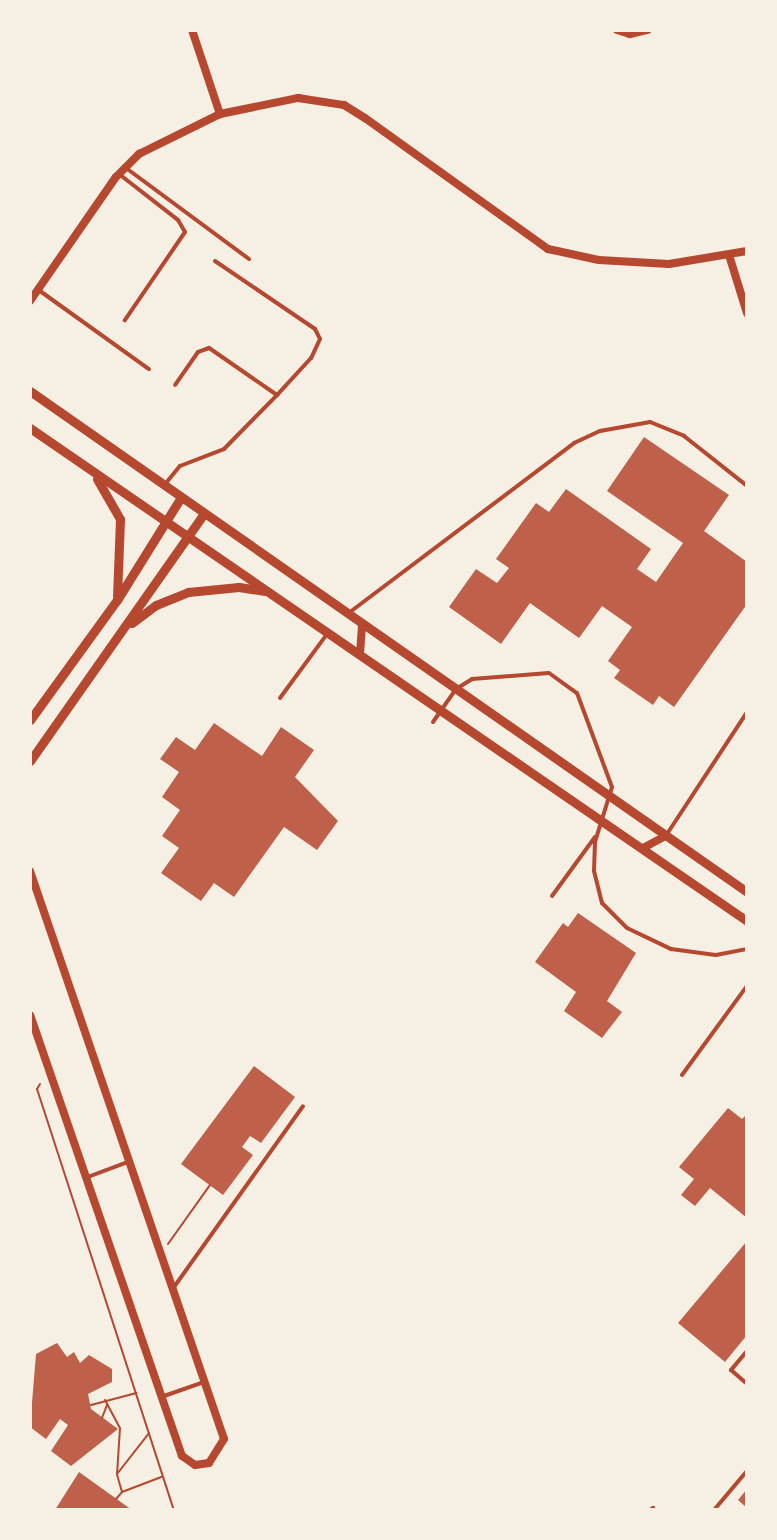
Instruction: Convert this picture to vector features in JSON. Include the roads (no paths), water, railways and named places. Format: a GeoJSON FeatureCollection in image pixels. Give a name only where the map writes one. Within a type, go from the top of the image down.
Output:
{"type":"FeatureCollection","features":[{"type":"Feature","properties":{"kind":"street"},"geometry":{"type":"LineString","coordinates":[[192,30],[220,114]]}},
{"type":"Feature","properties":{"kind":"street"},"geometry":{"type":"LineString","coordinates":[[617,30],[630,34],[648,30]]}},
{"type":"Feature","properties":{"kind":"street"},"geometry":{"type":"LineString","coordinates":[[30,301],[122,171],[165,138],[220,114],[298,98],[344,105],[525,234],[568,255],[669,264],[747,251]]}},
{"type":"Feature","properties":{"kind":"street"},"geometry":{"type":"LineString","coordinates":[[729,255],[747,313]]}},
{"type":"Feature","properties":{"kind":"street"},"geometry":{"type":"LineString","coordinates":[[30,391],[747,892]]}},
{"type":"Feature","properties":{"kind":"street"},"geometry":{"type":"LineString","coordinates":[[30,428],[600,817],[747,921]]}},
{"type":"Feature","properties":{"kind":"street"},"geometry":{"type":"LineString","coordinates":[[83,465],[105,486],[120,519],[117,600]]}},
{"type":"Feature","properties":{"kind":"street"},"geometry":{"type":"LineString","coordinates":[[30,720],[117,600],[181,497]]}},
{"type":"Feature","properties":{"kind":"street"},"geometry":{"type":"LineString","coordinates":[[30,761],[204,513]]}},
{"type":"Feature","properties":{"kind":"street"},"geometry":{"type":"LineString","coordinates":[[121,633],[156,605],[188,592],[239,587],[269,593]]}},
{"type":"Feature","properties":{"kind":"street"},"geometry":{"type":"LineString","coordinates":[[360,654],[362,624]]}},
{"type":"Feature","properties":{"kind":"street"},"geometry":{"type":"LineString","coordinates":[[643,848],[667,835]]}},
{"type":"Feature","properties":{"kind":"street"},"geometry":{"type":"LineString","coordinates":[[30,871],[224,1439],[209,1463],[195,1465],[182,1456],[83,1179],[30,1015]]}},
{"type":"Feature","properties":{"kind":"lane"},"geometry":{"type":"LineString","coordinates":[[122,171],[249,259]]}},
{"type":"Feature","properties":{"kind":"lane"},"geometry":{"type":"LineString","coordinates":[[122,171],[178,220],[185,232],[125,320]]}},
{"type":"Feature","properties":{"kind":"lane"},"geometry":{"type":"LineString","coordinates":[[165,485],[180,466],[224,449],[311,358],[320,339],[315,329],[215,261]]}},
{"type":"Feature","properties":{"kind":"lane"},"geometry":{"type":"LineString","coordinates":[[38,290],[149,369]]}},
{"type":"Feature","properties":{"kind":"lane"},"geometry":{"type":"LineString","coordinates":[[175,385],[198,352],[209,348],[277,395]]}},
{"type":"Feature","properties":{"kind":"lane"},"geometry":{"type":"LineString","coordinates":[[349,614],[574,443],[600,431],[650,422],[684,436],[747,486]]}},
{"type":"Feature","properties":{"kind":"lane"},"geometry":{"type":"LineString","coordinates":[[280,698],[328,632]]}},
{"type":"Feature","properties":{"kind":"lane"},"geometry":{"type":"LineString","coordinates":[[433,722],[456,689],[472,679],[549,673],[568,686],[577,693],[613,797],[600,817],[596,835],[594,871],[602,903],[627,928],[671,949],[716,955],[747,949]]}},
{"type":"Feature","properties":{"kind":"lane"},"geometry":{"type":"LineString","coordinates":[[667,835],[747,712]]}},
{"type":"Feature","properties":{"kind":"lane"},"geometry":{"type":"LineString","coordinates":[[552,896],[596,835]]}},
{"type":"Feature","properties":{"kind":"lane"},"geometry":{"type":"LineString","coordinates":[[682,1075],[747,986]]}},
{"type":"Feature","properties":{"kind":"lane"},"geometry":{"type":"LineString","coordinates":[[172,1289],[303,1106]]}},
{"type":"Feature","properties":{"kind":"lane"},"geometry":{"type":"LineString","coordinates":[[83,1179],[128,1162]]}},
{"type":"Feature","properties":{"kind":"lane"},"geometry":{"type":"LineString","coordinates":[[747,1351],[731,1370],[747,1384]]}},
{"type":"Feature","properties":{"kind":"lane"},"geometry":{"type":"LineString","coordinates":[[161,1397],[204,1382]]}},
{"type":"Feature","properties":{"kind":"lane"},"geometry":{"type":"LineString","coordinates":[[714,1510],[747,1471]]}}]}
